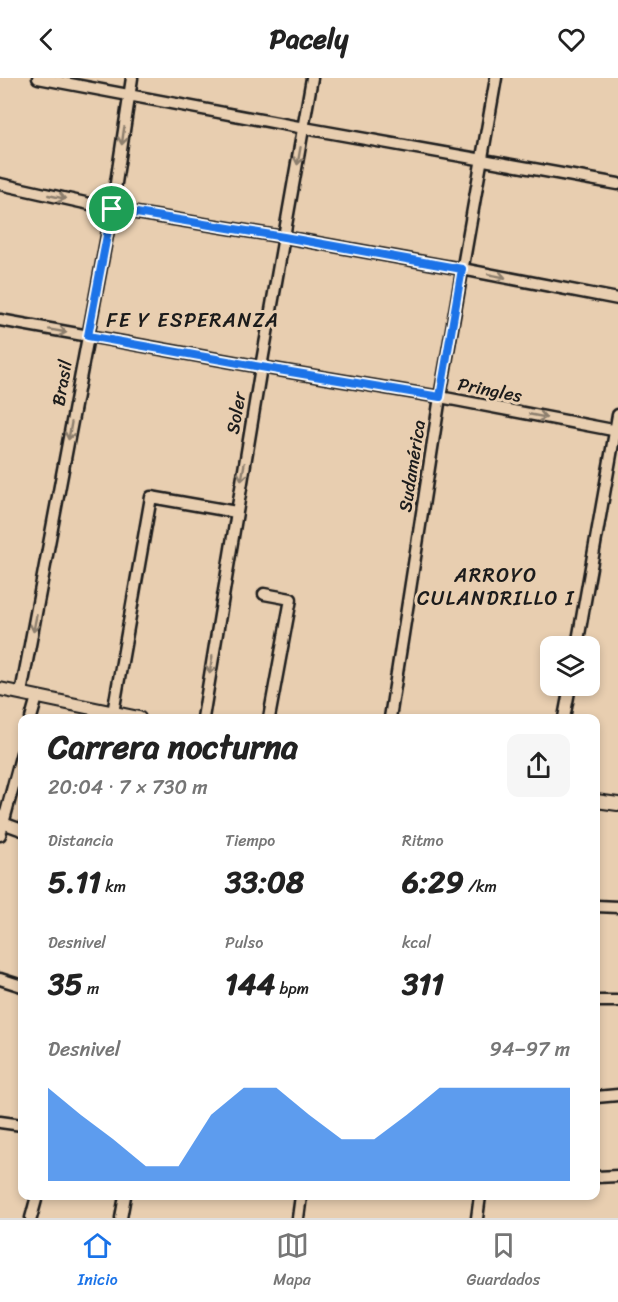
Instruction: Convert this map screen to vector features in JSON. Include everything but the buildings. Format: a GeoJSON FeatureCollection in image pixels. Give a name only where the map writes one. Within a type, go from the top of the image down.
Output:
{"type":"FeatureCollection","features":[{"type":"Feature","properties":{"kind":"main road"},"geometry":{"type":"LineString","coordinates":[[0,689],[116,714]]}},
{"type":"Feature","properties":{"kind":"main road"},"geometry":{"type":"LineString","coordinates":[[600,802],[618,804]]}},
{"type":"Feature","properties":{"kind":"street"},"geometry":{"type":"LineString","coordinates":[[38,78],[618,184]]}},
{"type":"Feature","properties":{"kind":"street","name":"Brasil"},"geometry":{"type":"LineString","coordinates":[[21,693],[112,209],[132,78]]}},
{"type":"Feature","properties":{"kind":"street","name":"Soler"},"geometry":{"type":"LineString","coordinates":[[204,714],[236,512],[312,78]]}},
{"type":"Feature","properties":{"kind":"street","name":"Sudamérica"},"geometry":{"type":"LineString","coordinates":[[391,714],[440,397],[496,78]]}},
{"type":"Feature","properties":{"kind":"street"},"geometry":{"type":"LineString","coordinates":[[0,184],[112,209],[284,237],[618,299]]}},
{"type":"Feature","properties":{"kind":"street","name":"Pringles"},"geometry":{"type":"LineString","coordinates":[[0,321],[440,397],[617,431]]}},
{"type":"Feature","properties":{"kind":"street"},"geometry":{"type":"LineString","coordinates":[[579,636],[617,431],[618,415]]}},
{"type":"Feature","properties":{"kind":"street"},"geometry":{"type":"LineString","coordinates":[[113,713],[151,497],[236,512]]}},
{"type":"Feature","properties":{"kind":"street"},"geometry":{"type":"LineString","coordinates":[[264,594],[291,599],[270,714]]}},
{"type":"Feature","properties":{"kind":"street"},"geometry":{"type":"LineString","coordinates":[[565,714],[568,696]]}},
{"type":"Feature","properties":{"kind":"street"},"geometry":{"type":"LineString","coordinates":[[32,714],[37,697]]}},
{"type":"Feature","properties":{"kind":"street"},"geometry":{"type":"LineString","coordinates":[[0,835],[18,767]]}},
{"type":"Feature","properties":{"kind":"street"},"geometry":{"type":"LineString","coordinates":[[2,823],[18,829]]}},
{"type":"Feature","properties":{"kind":"street"},"geometry":{"type":"LineString","coordinates":[[600,906],[618,907]]}},
{"type":"Feature","properties":{"kind":"street"},"geometry":{"type":"LineString","coordinates":[[0,979],[18,985]]}},
{"type":"Feature","properties":{"kind":"street"},"geometry":{"type":"LineString","coordinates":[[600,1001],[618,1001]]}},
{"type":"Feature","properties":{"kind":"street"},"geometry":{"type":"LineString","coordinates":[[600,1096],[618,1095]]}},
{"type":"Feature","properties":{"kind":"street"},"geometry":{"type":"LineString","coordinates":[[0,1122],[18,1124]]}},
{"type":"Feature","properties":{"kind":"street"},"geometry":{"type":"LineString","coordinates":[[600,1177],[618,1176]]}},
{"type":"Feature","properties":{"kind":"street"},"geometry":{"type":"LineString","coordinates":[[32,1218],[36,1200]]}},
{"type":"Feature","properties":{"kind":"street"},"geometry":{"type":"LineString","coordinates":[[121,1218],[124,1200]]}},
{"type":"Feature","properties":{"kind":"street"},"geometry":{"type":"LineString","coordinates":[[298,1218],[300,1200]]}},
{"type":"Feature","properties":{"kind":"street"},"geometry":{"type":"LineString","coordinates":[[477,1218],[479,1200]]}},
{"type":"Feature","properties":{"kind":"district","name":"FE Y ESPERANZA"},"geometry":{"type":"Point","coordinates":[193,320]}},
{"type":"Feature","properties":{"kind":"district","name":"ARROYO CULANDRILLO I"},"geometry":{"type":"Point","coordinates":[496,586]}},
{"type":"Feature","properties":{"kind":"route"},"geometry":{"type":"LineString","coordinates":[[112,209],[462,269],[440,397],[88,336],[112,209]]}}]}
